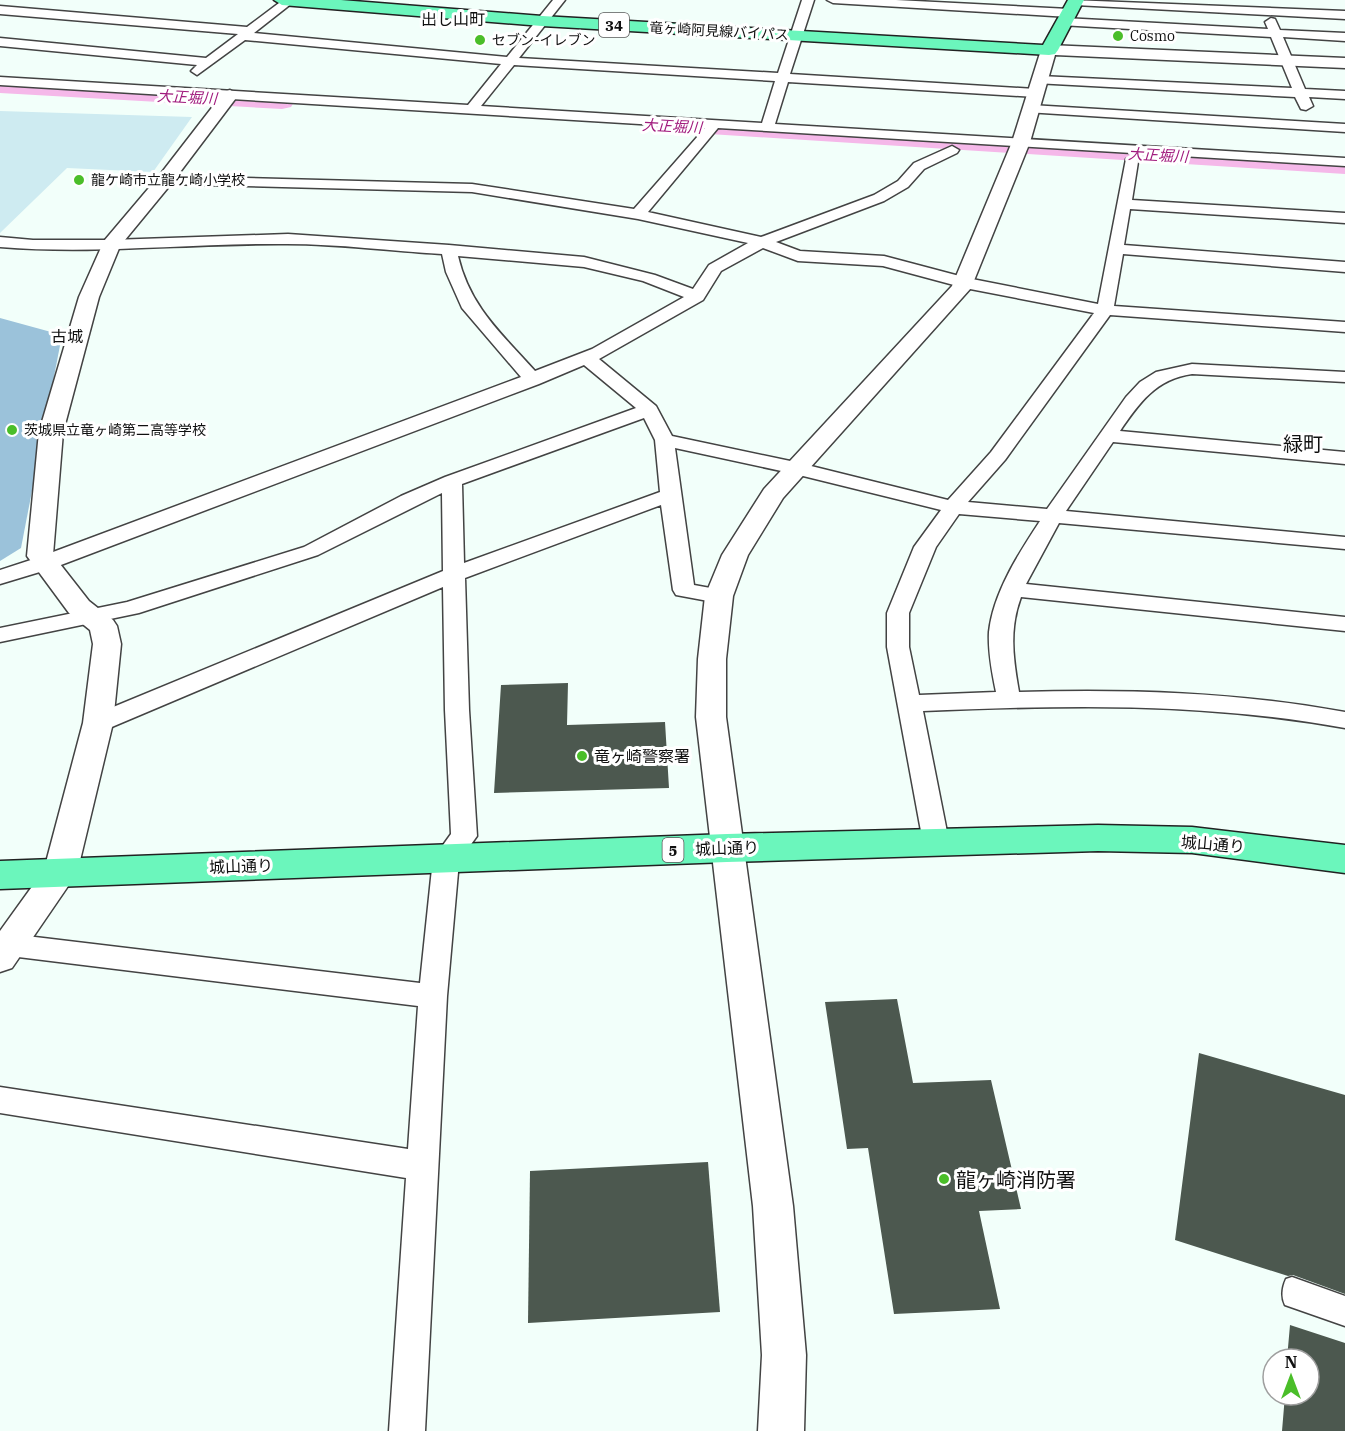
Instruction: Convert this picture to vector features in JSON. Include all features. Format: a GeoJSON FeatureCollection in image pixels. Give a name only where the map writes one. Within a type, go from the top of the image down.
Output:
{"type":"FeatureCollection","features":[{"type":"Feature","properties":{"kind":"main road","name":"竜ヶ崎阿見線バイパス"},"geometry":{"type":"LineString","coordinates":[[282,0],[542,21],[1049,50]]}},
{"type":"Feature","properties":{"kind":"main road"},"geometry":{"type":"LineString","coordinates":[[1049,50],[1071,9]]}},
{"type":"Feature","properties":{"kind":"main road","name":"城山通り"},"geometry":{"type":"LineString","coordinates":[[0,875],[727,848],[1098,838],[1192,840],[1345,859]]}},
{"type":"Feature","properties":{"kind":"street"},"geometry":{"type":"LineString","coordinates":[[1,10],[19,0]]}},
{"type":"Feature","properties":{"kind":"street"},"geometry":{"type":"LineString","coordinates":[[171,90],[290,0]]}},
{"type":"Feature","properties":{"kind":"street"},"geometry":{"type":"LineString","coordinates":[[472,109],[559,0]]}},
{"type":"Feature","properties":{"kind":"street"},"geometry":{"type":"LineString","coordinates":[[767,127],[808,0]]}},
{"type":"Feature","properties":{"kind":"street"},"geometry":{"type":"LineString","coordinates":[[833,0],[1071,9],[1265,6],[1345,15]]}},
{"type":"Feature","properties":{"kind":"street"},"geometry":{"type":"LineString","coordinates":[[1265,6],[1328,160]]}},
{"type":"Feature","properties":{"kind":"street"},"geometry":{"type":"LineString","coordinates":[[1071,9],[1276,33],[1345,37]]}},
{"type":"Feature","properties":{"kind":"street"},"geometry":{"type":"LineString","coordinates":[[1,10],[145,22],[511,61],[1035,94],[1345,128]]}},
{"type":"Feature","properties":{"kind":"street"},"geometry":{"type":"LineString","coordinates":[[102,51],[145,22]]}},
{"type":"Feature","properties":{"kind":"street"},"geometry":{"type":"LineString","coordinates":[[0,42],[209,62]]}},
{"type":"Feature","properties":{"kind":"street"},"geometry":{"type":"LineString","coordinates":[[781,1431],[784,1355],[772,1206],[711,717],[712,659],[719,596],[735,555],[773,494],[795,468],[961,288],[1018,148],[1049,50],[1345,63]]}},
{"type":"Feature","properties":{"kind":"street"},"geometry":{"type":"LineString","coordinates":[[0,81],[171,90],[226,99],[711,129],[767,127],[981,147],[1345,162]]}},
{"type":"Feature","properties":{"kind":"street"},"geometry":{"type":"LineString","coordinates":[[1035,94],[1300,93],[1345,96]]}},
{"type":"Feature","properties":{"kind":"street"},"geometry":{"type":"LineString","coordinates":[[226,99],[472,109],[952,150],[981,147]]}},
{"type":"Feature","properties":{"kind":"street"},"geometry":{"type":"LineString","coordinates":[[226,99],[165,180],[111,245],[89,297],[51,432],[40,556],[79,607],[103,626],[107,644],[98,723],[60,873],[5,952],[433,996]]}},
{"type":"Feature","properties":{"kind":"street"},"geometry":{"type":"LineString","coordinates":[[638,214],[711,129]]}},
{"type":"Feature","properties":{"kind":"street"},"geometry":{"type":"LineString","coordinates":[[1018,148],[1131,162],[1345,175]]}},
{"type":"Feature","properties":{"kind":"street"},"geometry":{"type":"LineString","coordinates":[[0,577],[587,358],[697,296],[715,268],[762,242],[879,198],[903,184],[919,166],[952,150]]}},
{"type":"Feature","properties":{"kind":"street"},"geometry":{"type":"LineString","coordinates":[[936,842],[898,647],[898,614],[925,547],[953,507],[998,456],[1105,310],[1131,162]]}},
{"type":"Feature","properties":{"kind":"street"},"geometry":{"type":"LineString","coordinates":[[165,180],[472,188],[638,214],[762,242],[798,256],[884,261],[963,282],[1105,310],[1345,327]]}},
{"type":"Feature","properties":{"kind":"street"},"geometry":{"type":"LineString","coordinates":[[1124,204],[1345,218]]}},
{"type":"Feature","properties":{"kind":"street"},"geometry":{"type":"LineString","coordinates":[[0,242],[111,245],[288,238],[449,250],[584,262],[649,278],[697,296]]}},
{"type":"Feature","properties":{"kind":"street"},"geometry":{"type":"LineString","coordinates":[[1116,249],[1345,267]]}},
{"type":"Feature","properties":{"kind":"street"},"geometry":{"type":"LineString","coordinates":[[449,250],[454,272],[470,308],[533,380]]}},
{"type":"Feature","properties":{"kind":"street"},"geometry":{"type":"LineString","coordinates":[[587,358],[649,410],[665,440],[670,495],[684,590],[719,596]]}},
{"type":"Feature","properties":{"kind":"street"},"geometry":{"type":"LineString","coordinates":[[1009,700],[1000,648],[1004,611],[1053,516],[1108,436],[1146,386],[1172,371],[1192,369],[1345,377]]}},
{"type":"Feature","properties":{"kind":"street"},"geometry":{"type":"LineString","coordinates":[[0,635],[131,608],[310,550],[408,500],[452,481],[649,410]]}},
{"type":"Feature","properties":{"kind":"street"},"geometry":{"type":"LineString","coordinates":[[1108,436],[1345,458]]}},
{"type":"Feature","properties":{"kind":"street"},"geometry":{"type":"LineString","coordinates":[[665,440],[795,468],[953,507],[1345,543]]}},
{"type":"Feature","properties":{"kind":"street"},"geometry":{"type":"LineString","coordinates":[[407,1431],[433,996],[446,859],[464,836],[457,710],[452,481]]}},
{"type":"Feature","properties":{"kind":"street"},"geometry":{"type":"LineString","coordinates":[[98,723],[455,574],[670,495]]}},
{"type":"Feature","properties":{"kind":"street"},"geometry":{"type":"LineString","coordinates":[[1014,589],[1345,624]]}},
{"type":"Feature","properties":{"kind":"street"},"geometry":{"type":"LineString","coordinates":[[908,704],[1179,698],[1293,709],[1345,720]]}},
{"type":"Feature","properties":{"kind":"street"},"geometry":{"type":"LineString","coordinates":[[0,1100],[424,1166]]}},
{"type":"Feature","properties":{"kind":"lane"},"geometry":{"type":"LineString","coordinates":[[1345,1304],[1292,1285],[1291,1299],[1345,1318]]}},
{"type":"Feature","properties":{"kind":"shaded area"},"geometry":{"type":"Polygon","coordinates":[[[0,111],[192,117],[153,172],[67,168],[0,233],[0,111]]]}},
{"type":"Feature","properties":{"kind":"shaded area"},"geometry":{"type":"Polygon","coordinates":[[[0,318],[62,335],[21,548],[0,561],[0,318]]]}},
{"type":"Feature","properties":{"kind":"building","name":"竜ヶ崎警察署"},"geometry":{"type":"Polygon","coordinates":[[[568,683],[567,725],[665,722],[669,788],[494,793],[501,685],[568,683]]]}},
{"type":"Feature","properties":{"kind":"building","name":"龍ヶ崎消防署"},"geometry":{"type":"Polygon","coordinates":[[[897,999],[913,1083],[991,1080],[1021,1209],[979,1211],[1000,1309],[894,1314],[868,1148],[847,1149],[825,1002],[897,999]]]}},
{"type":"Feature","properties":{"kind":"building"},"geometry":{"type":"Polygon","coordinates":[[[1199,1053],[1345,1095],[1345,1294],[1293,1275],[1288,1276],[1175,1240],[1199,1053]]]}},
{"type":"Feature","properties":{"kind":"building"},"geometry":{"type":"Polygon","coordinates":[[[708,1162],[720,1312],[528,1323],[530,1171],[708,1162]]]}},
{"type":"Feature","properties":{"kind":"building"},"geometry":{"type":"Polygon","coordinates":[[[1290,1325],[1345,1343],[1345,1431],[1282,1431],[1284,1407],[1321,1407],[1321,1347],[1288,1347],[1290,1325]]]}},
{"type":"Feature","properties":{"kind":"waterway","name":"大正堀川"},"geometry":{"type":"LineString","coordinates":[[0,86],[282,102]]}},
{"type":"Feature","properties":{"kind":"waterway","name":"大正堀川"},"geometry":{"type":"LineString","coordinates":[[656,125],[1345,166]]}},
{"type":"Feature","properties":{"kind":"place","name":"Cosmo"},"geometry":{"type":"Point","coordinates":[1118,36]}},
{"type":"Feature","properties":{"kind":"place","name":"セブン-イレブン"},"geometry":{"type":"Point","coordinates":[480,40]}},
{"type":"Feature","properties":{"kind":"place","name":"龍ケ崎市立龍ケ崎小学校"},"geometry":{"type":"Point","coordinates":[79,180]}},
{"type":"Feature","properties":{"kind":"place","name":"茨城県立竜ヶ崎第二高等学校"},"geometry":{"type":"Point","coordinates":[12,430]}},
{"type":"Feature","properties":{"kind":"place","name":"竜ヶ崎警察署"},"geometry":{"type":"Point","coordinates":[582,756]}},
{"type":"Feature","properties":{"kind":"place","name":"龍ヶ崎消防署"},"geometry":{"type":"Point","coordinates":[944,1179]}},
{"type":"Feature","properties":{"kind":"district","name":"出し山町"},"geometry":{"type":"Point","coordinates":[453,19]}},
{"type":"Feature","properties":{"kind":"district","name":"古城"},"geometry":{"type":"Point","coordinates":[67,336]}},
{"type":"Feature","properties":{"kind":"district","name":"緑町"},"geometry":{"type":"Point","coordinates":[1303,443]}}]}
